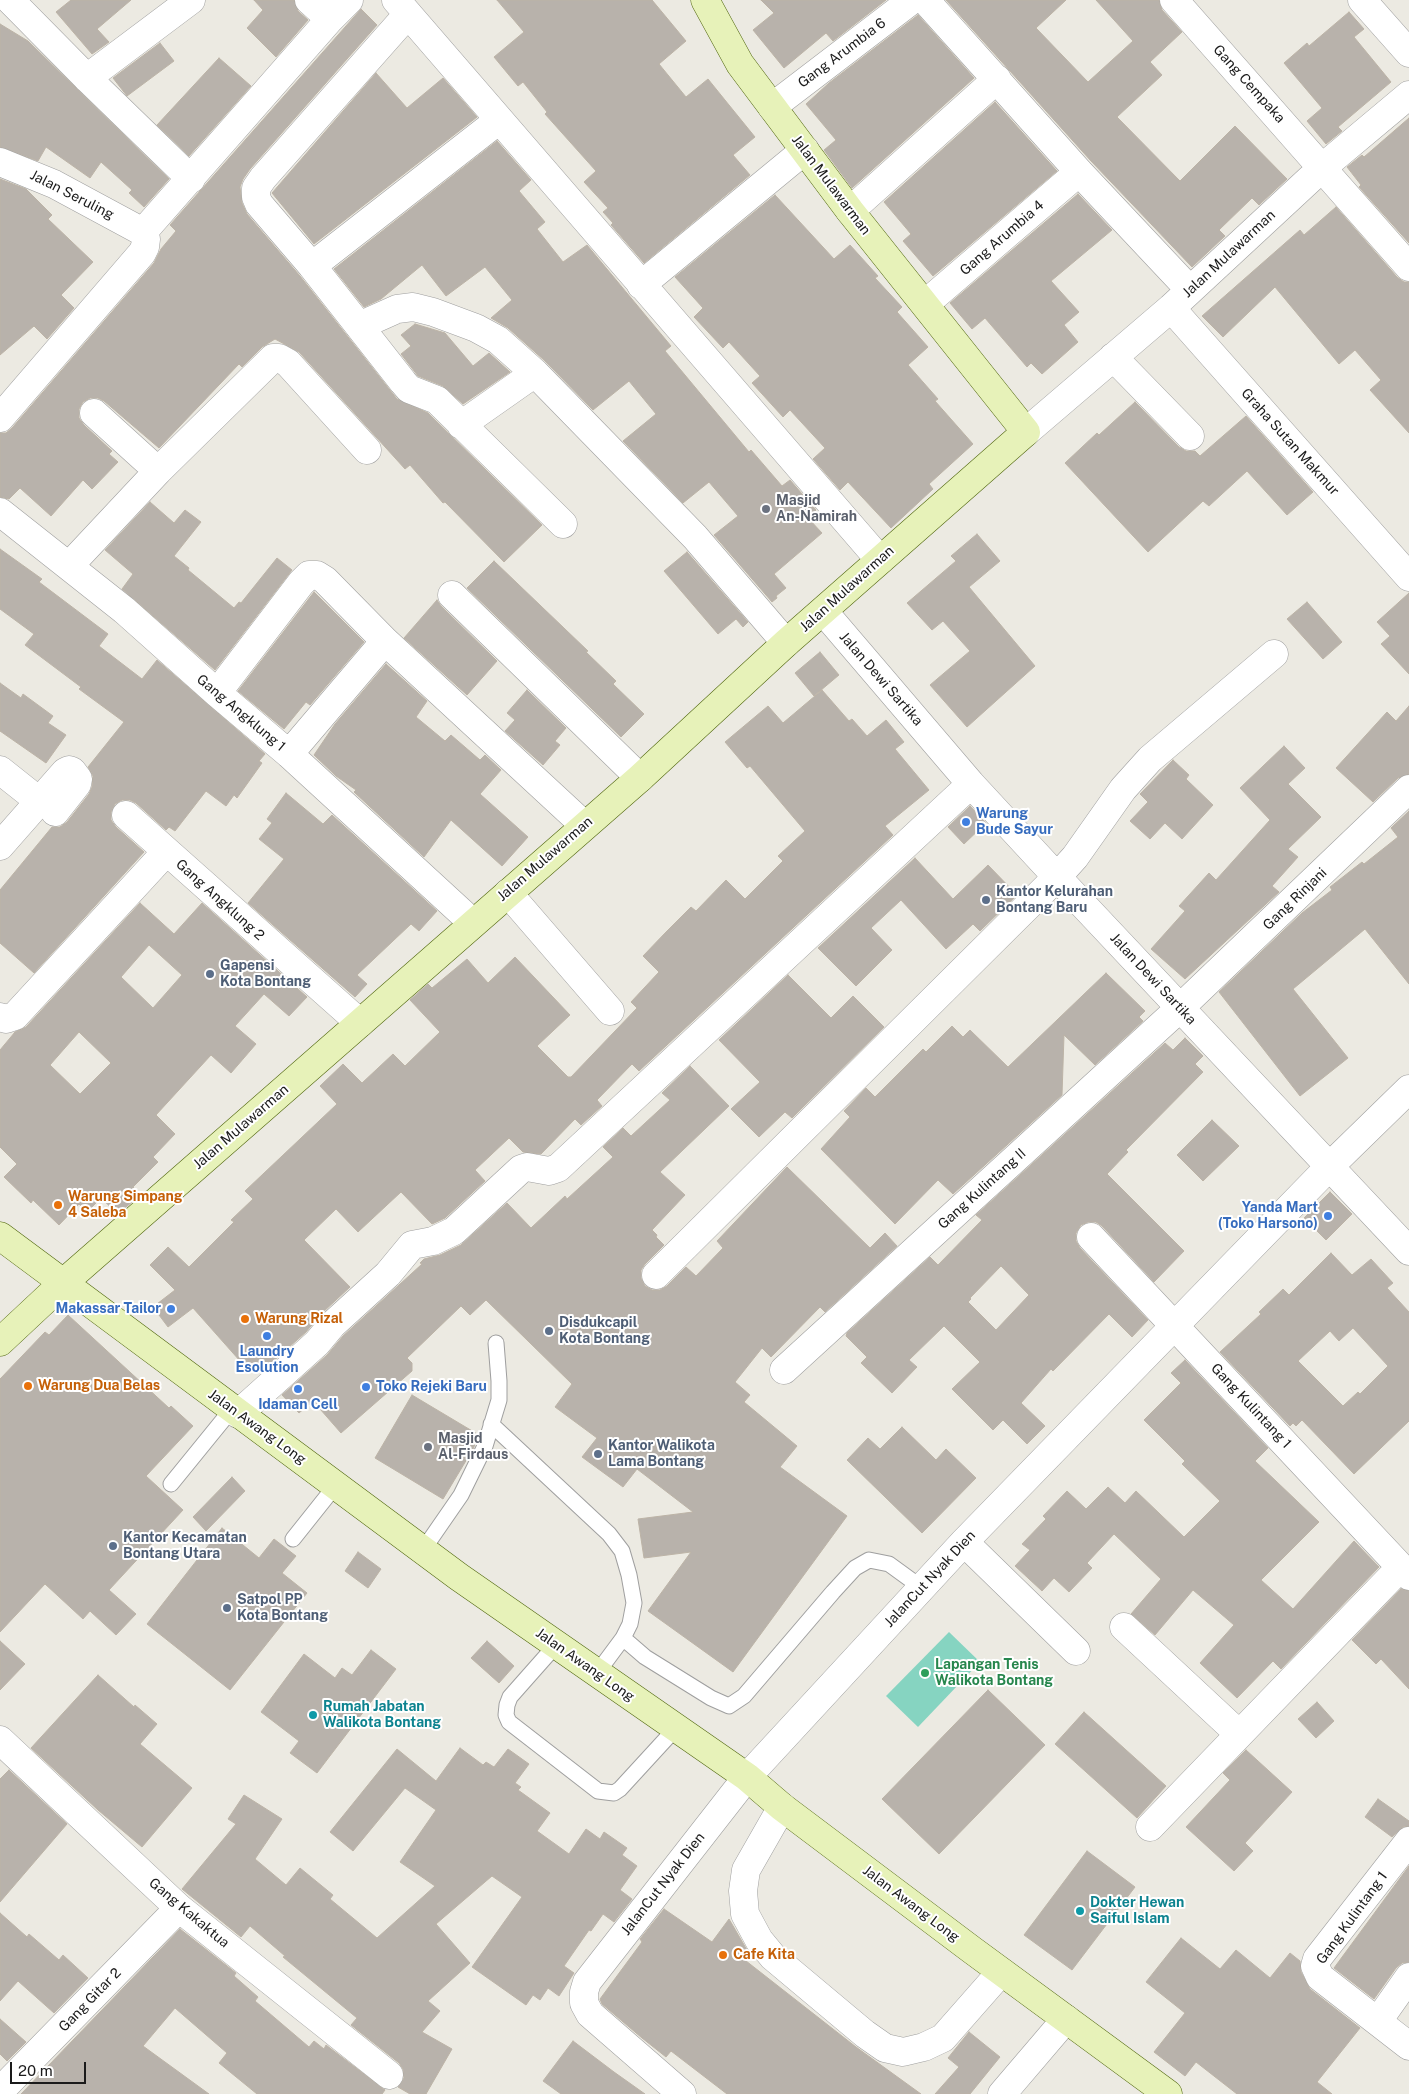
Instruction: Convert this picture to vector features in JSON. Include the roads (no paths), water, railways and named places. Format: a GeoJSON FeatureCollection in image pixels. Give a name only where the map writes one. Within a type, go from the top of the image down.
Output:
{"type":"FeatureCollection","features":[{"type":"Feature","properties":{"kind":"street"},"geometry":{"type":"LineString","coordinates":[[10,0],[191,179]]}},
{"type":"Feature","properties":{"kind":"street"},"geometry":{"type":"LineString","coordinates":[[87,78],[191,0]]}},
{"type":"Feature","properties":{"kind":"street"},"geometry":{"type":"LineString","coordinates":[[309,0],[330,19]]}},
{"type":"Feature","properties":{"kind":"street"},"geometry":{"type":"LineString","coordinates":[[0,418],[142,253],[146,239],[143,232],[348,0]]}},
{"type":"Feature","properties":{"kind":"street","name":"Jalan Mulawarman"},"geometry":{"type":"LineString","coordinates":[[705,0],[740,64],[850,211],[1026,432]]}},
{"type":"Feature","properties":{"kind":"street","name":"Gang Arumbia 6"},"geometry":{"type":"LineString","coordinates":[[772,107],[912,0]]}},
{"type":"Feature","properties":{"kind":"street"},"geometry":{"type":"LineString","coordinates":[[925,0],[1079,172],[1190,289]]}},
{"type":"Feature","properties":{"kind":"street","name":"Gang Cempaka"},"geometry":{"type":"LineString","coordinates":[[1174,0],[1323,167],[1409,267]]}},
{"type":"Feature","properties":{"kind":"street"},"geometry":{"type":"LineString","coordinates":[[1362,0],[1409,54]]}},
{"type":"Feature","properties":{"kind":"street"},"geometry":{"type":"LineString","coordinates":[[563,524],[437,400],[409,389],[312,266],[258,204],[256,188],[263,178],[402,7],[880,560]]}},
{"type":"Feature","properties":{"kind":"street"},"geometry":{"type":"LineString","coordinates":[[850,211],[997,79]]}},
{"type":"Feature","properties":{"kind":"street","name":"Jalan Mulawarman"},"geometry":{"type":"LineString","coordinates":[[0,1342],[62,1284],[584,825],[640,778],[786,643],[824,612],[880,560],[1026,432],[1171,308],[1323,167],[1409,95]]}},
{"type":"Feature","properties":{"kind":"street"},"geometry":{"type":"LineString","coordinates":[[312,266],[499,120]]}},
{"type":"Feature","properties":{"kind":"street"},"geometry":{"type":"LineString","coordinates":[[641,285],[805,150]]}},
{"type":"Feature","properties":{"kind":"street","name":"Jalan Seruling"},"geometry":{"type":"LineString","coordinates":[[0,162],[54,184],[143,232]]}},
{"type":"Feature","properties":{"kind":"street","name":"Gang Arumbia 4"},"geometry":{"type":"LineString","coordinates":[[925,304],[1079,172]]}},
{"type":"Feature","properties":{"kind":"street"},"geometry":{"type":"LineString","coordinates":[[359,326],[397,309],[413,307],[476,328],[498,340],[534,373],[695,537],[786,643]]}},
{"type":"Feature","properties":{"kind":"street","name":"Graha Sutan Makmur"},"geometry":{"type":"LineString","coordinates":[[1171,308],[1409,576]]}},
{"type":"Feature","properties":{"kind":"street"},"geometry":{"type":"LineString","coordinates":[[1113,357],[1190,436]]}},
{"type":"Feature","properties":{"kind":"street"},"geometry":{"type":"LineString","coordinates":[[69,566],[158,471],[273,358],[279,358],[288,363],[367,450]]}},
{"type":"Feature","properties":{"kind":"street"},"geometry":{"type":"LineString","coordinates":[[461,425],[534,373]]}},
{"type":"Feature","properties":{"kind":"street"},"geometry":{"type":"LineString","coordinates":[[94,413],[158,471]]}},
{"type":"Feature","properties":{"kind":"street","name":"Gang Angklung 1"},"geometry":{"type":"LineString","coordinates":[[0,512],[124,610],[217,694],[289,754],[473,923]]}},
{"type":"Feature","properties":{"kind":"street"},"geometry":{"type":"LineString","coordinates":[[217,694],[309,575],[316,575],[326,580],[385,641],[584,825]]}},
{"type":"Feature","properties":{"kind":"street"},"geometry":{"type":"LineString","coordinates":[[452,595],[640,778]]}},
{"type":"Feature","properties":{"kind":"street","name":"Jalan Dewi Sartika"},"geometry":{"type":"LineString","coordinates":[[824,612],[972,784],[1057,877],[1409,1251]]}},
{"type":"Feature","properties":{"kind":"street"},"geometry":{"type":"LineString","coordinates":[[289,754],[385,641]]}},
{"type":"Feature","properties":{"kind":"street"},"geometry":{"type":"LineString","coordinates":[[656,1275],[1057,877],[1074,857],[1123,789],[1150,759],[1274,654]]}},
{"type":"Feature","properties":{"kind":"street"},"geometry":{"type":"LineString","coordinates":[[0,770],[47,806],[0,846]]}},
{"type":"Feature","properties":{"kind":"street"},"geometry":{"type":"LineString","coordinates":[[235,1411],[318,1343],[332,1325],[388,1274],[412,1245],[433,1241],[454,1231],[521,1169],[527,1167],[549,1172],[558,1168],[972,784]]}},
{"type":"Feature","properties":{"kind":"street","name":"Gang Rinjani"},"geometry":{"type":"LineString","coordinates":[[1180,1008],[1409,789]]}},
{"type":"Feature","properties":{"kind":"street","name":"Gang Angklung 2"},"geometry":{"type":"LineString","coordinates":[[126,815],[360,1023]]}},
{"type":"Feature","properties":{"kind":"street"},"geometry":{"type":"LineString","coordinates":[[0,1017],[6,1020],[15,1016],[166,852]]}},
{"type":"Feature","properties":{"kind":"street"},"geometry":{"type":"LineString","coordinates":[[508,892],[610,1011]]}},
{"type":"Feature","properties":{"kind":"street","name":"Gang Kulintang II"},"geometry":{"type":"LineString","coordinates":[[784,1370],[1180,1008]]}},
{"type":"Feature","properties":{"kind":"street","name":"JalanCut Nyak Dien"},"geometry":{"type":"LineString","coordinates":[[682,2094],[590,2014],[584,2003],[584,1992],[587,1982],[747,1777],[964,1542],[1329,1167],[1409,1089]]}},
{"type":"Feature","properties":{"kind":"street","name":"Jalan Awang Long"},"geometry":{"type":"LineString","coordinates":[[0,1236],[62,1284],[423,1550],[747,1777],[782,1807],[1001,1972],[1168,2094]]}},
{"type":"Feature","properties":{"kind":"street","name":"Gang Kulintang 1"},"geometry":{"type":"LineString","coordinates":[[1092,1237],[1405,1572]]}},
{"type":"Feature","properties":{"kind":"street"},"geometry":{"type":"LineString","coordinates":[[964,1542],[1076,1651]]}},
{"type":"Feature","properties":{"kind":"street"},"geometry":{"type":"LineString","coordinates":[[1150,1827],[1239,1734],[1405,1572]]}},
{"type":"Feature","properties":{"kind":"street"},"geometry":{"type":"LineString","coordinates":[[1124,1627],[1239,1734]]}},
{"type":"Feature","properties":{"kind":"street","name":"Gang Kakaktua"},"geometry":{"type":"LineString","coordinates":[[2,1747],[179,1908],[389,2075]]}},
{"type":"Feature","properties":{"kind":"street"},"geometry":{"type":"LineString","coordinates":[[782,1807],[746,1870],[743,1891],[745,1914],[759,1940],[773,1957],[865,2034],[885,2048],[903,2052],[924,2047],[943,2038],[1001,1972]]}},
{"type":"Feature","properties":{"kind":"street","name":"Gang Kulintang 1"},"geometry":{"type":"LineString","coordinates":[[1409,1841],[1317,1959],[1315,1966],[1320,1977],[1409,2046]]}},
{"type":"Feature","properties":{"kind":"street","name":"Gang Gitar 2"},"geometry":{"type":"LineString","coordinates":[[0,2092],[179,1908]]}},
{"type":"Feature","properties":{"kind":"street"},"geometry":{"type":"LineString","coordinates":[[1378,2022],[1409,1977]]}},
{"type":"Feature","properties":{"kind":"street"},"geometry":{"type":"LineString","coordinates":[[1002,2094],[1066,2020]]}},
{"type":"Feature","properties":{"kind":"lane"},"geometry":{"type":"LineString","coordinates":[[423,1550],[460,1495],[485,1446],[498,1400],[499,1381],[496,1343]]}},
{"type":"Feature","properties":{"kind":"lane"},"geometry":{"type":"LineString","coordinates":[[171,1484],[235,1411]]}},
{"type":"Feature","properties":{"kind":"lane"},"geometry":{"type":"LineString","coordinates":[[491,1424],[609,1534],[622,1551],[634,1603],[630,1624],[623,1638],[597,1673]]}},
{"type":"Feature","properties":{"kind":"lane"},"geometry":{"type":"LineString","coordinates":[[293,1539],[336,1486]]}},
{"type":"Feature","properties":{"kind":"lane"},"geometry":{"type":"LineString","coordinates":[[623,1638],[645,1658],[711,1698],[729,1706],[744,1696],[833,1592],[856,1568],[869,1560],[889,1564],[922,1588]]}},
{"type":"Feature","properties":{"kind":"lane"},"geometry":{"type":"LineString","coordinates":[[556,1645],[510,1697],[506,1705],[506,1715],[509,1722],[598,1791],[614,1793],[620,1789],[676,1728]]}},
{"type":"Feature","properties":{"kind":"place","name":"Masjid An-Namirah"},"geometry":{"type":"Point","coordinates":[766,509]}},
{"type":"Feature","properties":{"kind":"place","name":"Warung Bude Sayur"},"geometry":{"type":"Point","coordinates":[966,822]}},
{"type":"Feature","properties":{"kind":"place","name":"Kantor Kelurahan Bontang Baru"},"geometry":{"type":"Point","coordinates":[986,900]}},
{"type":"Feature","properties":{"kind":"place","name":"Gapensi Kota Bontang"},"geometry":{"type":"Point","coordinates":[210,974]}},
{"type":"Feature","properties":{"kind":"place","name":"Warung Simpang 4 Saleba"},"geometry":{"type":"Point","coordinates":[58,1205]}},
{"type":"Feature","properties":{"kind":"place","name":"Yanda Mart (Toko Harsono)"},"geometry":{"type":"Point","coordinates":[1328,1216]}},
{"type":"Feature","properties":{"kind":"place","name":"Makassar Tailor"},"geometry":{"type":"Point","coordinates":[171,1309]}},
{"type":"Feature","properties":{"kind":"place","name":"Warung Rizal"},"geometry":{"type":"Point","coordinates":[245,1319]}},
{"type":"Feature","properties":{"kind":"place","name":"Disdukcapil Kota Bontang"},"geometry":{"type":"Point","coordinates":[549,1331]}},
{"type":"Feature","properties":{"kind":"place","name":"Laundry Esolution"},"geometry":{"type":"Point","coordinates":[267,1336]}},
{"type":"Feature","properties":{"kind":"place","name":"Warung Dua Belas"},"geometry":{"type":"Point","coordinates":[28,1386]}},
{"type":"Feature","properties":{"kind":"place","name":"Toko Rejeki Baru"},"geometry":{"type":"Point","coordinates":[366,1387]}},
{"type":"Feature","properties":{"kind":"place","name":"Idaman Cell"},"geometry":{"type":"Point","coordinates":[298,1389]}},
{"type":"Feature","properties":{"kind":"place","name":"Masjid Al-Firdaus"},"geometry":{"type":"Point","coordinates":[428,1447]}},
{"type":"Feature","properties":{"kind":"place","name":"Kantor Walikota Lama Bontang"},"geometry":{"type":"Point","coordinates":[598,1454]}},
{"type":"Feature","properties":{"kind":"place","name":"Kantor Kecamatan Bontang Utara"},"geometry":{"type":"Point","coordinates":[113,1546]}},
{"type":"Feature","properties":{"kind":"place","name":"Satpol PP Kota Bontang"},"geometry":{"type":"Point","coordinates":[227,1608]}},
{"type":"Feature","properties":{"kind":"place","name":"Lapangan Tenis Walikota Bontang"},"geometry":{"type":"Point","coordinates":[925,1673]}},
{"type":"Feature","properties":{"kind":"place","name":"Rumah Jabatan Walikota Bontang"},"geometry":{"type":"Point","coordinates":[313,1715]}},
{"type":"Feature","properties":{"kind":"place","name":"Dokter Hewan Saiful Islam"},"geometry":{"type":"Point","coordinates":[1080,1911]}},
{"type":"Feature","properties":{"kind":"place","name":"Cafe Kita"},"geometry":{"type":"Point","coordinates":[723,1955]}}]}
